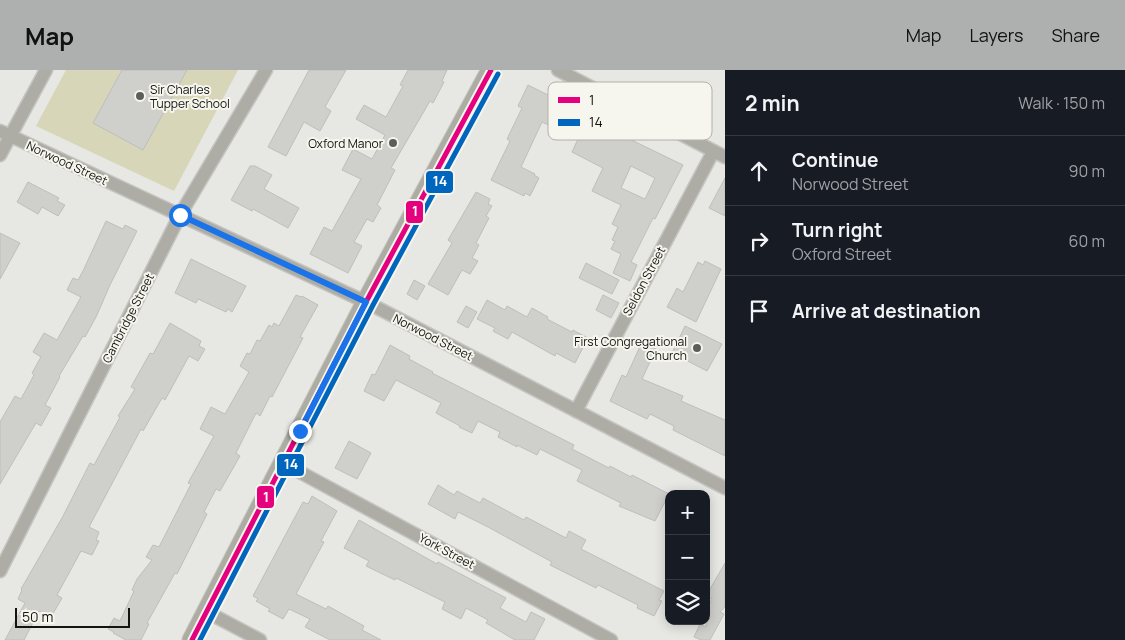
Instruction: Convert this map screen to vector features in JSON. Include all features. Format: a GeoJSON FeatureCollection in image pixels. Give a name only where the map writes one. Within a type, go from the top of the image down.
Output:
{"type":"FeatureCollection","features":[{"type":"Feature","properties":{"kind":"main road"},"geometry":{"type":"LineString","coordinates":[[192,640],[366,302],[491,70]]}},
{"type":"Feature","properties":{"kind":"street"},"geometry":{"type":"LineString","coordinates":[[0,155],[5,134],[46,70]]}},
{"type":"Feature","properties":{"kind":"street","name":"Cambridge Street"},"geometry":{"type":"LineString","coordinates":[[0,571],[180,215],[266,70]]}},
{"type":"Feature","properties":{"kind":"street"},"geometry":{"type":"LineString","coordinates":[[558,70],[581,82]]}},
{"type":"Feature","properties":{"kind":"street","name":"Norwood Street"},"geometry":{"type":"LineString","coordinates":[[5,134],[366,302],[725,488]]}},
{"type":"Feature","properties":{"kind":"street"},"geometry":{"type":"LineString","coordinates":[[690,140],[725,157]]}},
{"type":"Feature","properties":{"kind":"street","name":"Seldon Street"},"geometry":{"type":"LineString","coordinates":[[576,411],[713,152]]}},
{"type":"Feature","properties":{"kind":"street","name":"York Street"},"geometry":{"type":"LineString","coordinates":[[283,463],[611,640]]}},
{"type":"Feature","properties":{"kind":"street"},"geometry":{"type":"LineString","coordinates":[[206,612],[260,640]]}},
{"type":"Feature","properties":{"kind":"green space"},"geometry":{"type":"Polygon","coordinates":[[[66,70],[238,70],[174,191],[36,126],[66,70]]]}},
{"type":"Feature","properties":{"kind":"building","name":"Sir Charles Tupper School"},"geometry":{"type":"Polygon","coordinates":[[[122,70],[187,70],[143,150],[93,123],[122,70]]]}},
{"type":"Feature","properties":{"kind":"building"},"geometry":{"type":"Polygon","coordinates":[[[309,70],[346,70],[325,107],[331,111],[320,131],[304,122],[286,156],[268,147],[309,70]]]}},
{"type":"Feature","properties":{"kind":"building"},"geometry":{"type":"Polygon","coordinates":[[[408,70],[447,70],[442,81],[444,82],[433,103],[430,101],[391,168],[395,170],[377,205],[381,208],[373,222],[367,219],[354,242],[362,246],[348,273],[310,254],[324,227],[332,231],[361,179],[342,170],[353,149],[372,159],[385,135],[356,119],[364,105],[386,117],[403,86],[400,85],[408,70]]]}},
{"type":"Feature","properties":{"kind":"building"},"geometry":{"type":"Polygon","coordinates":[[[528,85],[548,95],[548,125],[542,122],[521,167],[539,178],[530,196],[525,193],[524,196],[491,180],[510,141],[507,139],[522,108],[518,106],[528,85]]]}},
{"type":"Feature","properties":{"kind":"building"},"geometry":{"type":"Polygon","coordinates":[[[578,140],[631,140],[683,165],[631,262],[637,265],[630,281],[613,273],[621,254],[611,249],[615,241],[612,240],[618,227],[612,224],[621,205],[592,191],[603,168],[572,152],[578,140]],[[631,166],[621,188],[645,199],[655,178],[631,166]]]}},
{"type":"Feature","properties":{"kind":"building"},"geometry":{"type":"Polygon","coordinates":[[[250,166],[255,166],[272,175],[264,189],[299,208],[288,228],[253,209],[252,211],[231,200],[250,166]]]}},
{"type":"Feature","properties":{"kind":"building"},"geometry":{"type":"Polygon","coordinates":[[[725,178],[725,216],[709,208],[725,178]]]}},
{"type":"Feature","properties":{"kind":"building"},"geometry":{"type":"Polygon","coordinates":[[[28,182],[59,198],[57,201],[65,205],[58,216],[42,207],[38,214],[17,202],[28,182]]]}},
{"type":"Feature","properties":{"kind":"building"},"geometry":{"type":"Polygon","coordinates":[[[476,192],[490,199],[488,204],[492,206],[486,216],[489,218],[476,243],[479,245],[472,258],[478,261],[470,274],[462,270],[448,295],[428,284],[452,243],[448,240],[476,192]]]}},
{"type":"Feature","properties":{"kind":"building"},"geometry":{"type":"Polygon","coordinates":[[[106,221],[123,229],[125,225],[137,231],[96,317],[59,376],[45,405],[51,408],[41,426],[36,423],[0,484],[0,422],[15,396],[21,399],[34,375],[32,373],[41,357],[33,352],[44,333],[57,340],[81,297],[67,290],[73,278],[78,280],[106,221]]]}},
{"type":"Feature","properties":{"kind":"building"},"geometry":{"type":"Polygon","coordinates":[[[0,233],[20,243],[0,279],[0,233]]]}},
{"type":"Feature","properties":{"kind":"building"},"geometry":{"type":"Polygon","coordinates":[[[191,259],[246,286],[232,312],[228,309],[226,312],[198,299],[196,303],[175,293],[191,259]]]}},
{"type":"Feature","properties":{"kind":"building"},"geometry":{"type":"Polygon","coordinates":[[[705,261],[721,269],[696,322],[667,307],[677,288],[683,292],[698,262],[703,265],[705,261]]]}},
{"type":"Feature","properties":{"kind":"building"},"geometry":{"type":"Polygon","coordinates":[[[586,263],[619,280],[612,294],[579,278],[586,263]]]}},
{"type":"Feature","properties":{"kind":"building"},"geometry":{"type":"Polygon","coordinates":[[[414,280],[425,286],[417,300],[407,294],[414,280]]]}},
{"type":"Feature","properties":{"kind":"building"},"geometry":{"type":"Polygon","coordinates":[[[296,295],[302,296],[318,305],[300,337],[303,338],[272,397],[270,396],[260,416],[256,413],[236,453],[240,456],[220,491],[216,489],[204,512],[207,514],[177,574],[175,573],[147,623],[149,624],[141,640],[126,640],[108,629],[114,618],[120,621],[134,591],[132,590],[137,579],[152,560],[146,557],[153,545],[159,547],[191,484],[188,483],[214,436],[200,429],[211,407],[225,414],[249,372],[240,366],[247,353],[250,354],[257,340],[260,341],[269,325],[272,327],[274,323],[279,326],[296,295]]]}},
{"type":"Feature","properties":{"kind":"building"},"geometry":{"type":"Polygon","coordinates":[[[603,295],[619,303],[611,318],[596,310],[603,295]]]}},
{"type":"Feature","properties":{"kind":"building"},"geometry":{"type":"Polygon","coordinates":[[[487,300],[505,310],[507,306],[527,317],[532,308],[548,317],[547,319],[588,338],[575,363],[556,353],[555,356],[512,332],[508,339],[493,331],[495,328],[477,319],[487,300]]]}},
{"type":"Feature","properties":{"kind":"building"},"geometry":{"type":"Polygon","coordinates":[[[466,306],[477,312],[468,328],[457,322],[466,306]]]}},
{"type":"Feature","properties":{"kind":"building"},"geometry":{"type":"Polygon","coordinates":[[[170,323],[201,341],[199,346],[205,349],[198,361],[189,356],[165,400],[162,398],[143,431],[141,429],[89,527],[99,532],[96,540],[99,541],[92,555],[81,551],[57,595],[62,598],[51,617],[39,611],[24,640],[5,640],[25,603],[18,599],[21,589],[62,518],[90,463],[94,465],[120,417],[118,416],[135,389],[131,387],[150,353],[153,354],[170,323]]]}},
{"type":"Feature","properties":{"kind":"building","name":"First Congregational Church"},"geometry":{"type":"Polygon","coordinates":[[[685,326],[722,344],[707,371],[672,353],[685,326]]]}},
{"type":"Feature","properties":{"kind":"building"},"geometry":{"type":"Polygon","coordinates":[[[642,342],[656,349],[642,379],[683,396],[681,401],[725,420],[725,456],[673,430],[674,426],[650,414],[647,419],[610,401],[622,375],[626,377],[642,342]]]}},
{"type":"Feature","properties":{"kind":"building"},"geometry":{"type":"Polygon","coordinates":[[[390,345],[410,356],[409,359],[432,373],[574,445],[572,449],[609,468],[610,466],[631,477],[632,475],[665,492],[665,502],[655,521],[619,506],[621,503],[577,481],[582,470],[540,449],[537,455],[517,445],[517,447],[498,437],[500,432],[478,421],[472,433],[459,427],[436,413],[441,403],[396,380],[384,401],[364,391],[372,374],[375,375],[390,345]]]}},
{"type":"Feature","properties":{"kind":"building"},"geometry":{"type":"Polygon","coordinates":[[[349,441],[371,453],[357,479],[335,468],[349,441]]]}},
{"type":"Feature","properties":{"kind":"building"},"geometry":{"type":"Polygon","coordinates":[[[438,485],[454,495],[457,491],[480,503],[483,498],[524,520],[526,517],[566,538],[569,531],[586,540],[581,549],[664,591],[659,600],[662,601],[654,616],[637,608],[638,605],[598,585],[596,588],[550,565],[552,562],[458,512],[455,519],[428,504],[438,485]]]}},
{"type":"Feature","properties":{"kind":"building"},"geometry":{"type":"Polygon","coordinates":[[[312,496],[337,511],[321,541],[324,542],[296,594],[326,609],[328,606],[364,626],[362,630],[381,640],[330,640],[305,627],[310,619],[289,609],[283,619],[268,611],[270,609],[256,601],[258,599],[253,596],[303,502],[308,504],[312,496]]]}},
{"type":"Feature","properties":{"kind":"building"},"geometry":{"type":"Polygon","coordinates":[[[359,520],[437,564],[438,562],[506,598],[500,608],[526,622],[531,612],[545,619],[534,640],[515,640],[486,623],[488,620],[466,608],[461,619],[442,609],[445,602],[396,578],[395,580],[366,566],[369,561],[344,548],[359,520]]]}},
{"type":"Feature","properties":{"kind":"building"},"geometry":{"type":"Polygon","coordinates":[[[725,563],[725,607],[720,612],[724,614],[710,640],[701,640],[694,637],[700,625],[706,627],[706,625],[710,625],[710,603],[712,599],[710,598],[710,589],[725,563]]]}},
{"type":"Feature","properties":{"kind":"transit line","name":"1"},"geometry":{"type":"LineString","coordinates":[[192,640],[366,302],[491,70]]}},
{"type":"Feature","properties":{"kind":"transit line","name":"14"},"geometry":{"type":"LineString","coordinates":[[200,640],[373,305],[498,74]]}},
{"type":"Feature","properties":{"kind":"place","name":"Sir Charles Tupper School"},"geometry":{"type":"Point","coordinates":[140,96]}},
{"type":"Feature","properties":{"kind":"place","name":"Oxford Manor"},"geometry":{"type":"Point","coordinates":[393,143]}},
{"type":"Feature","properties":{"kind":"place","name":"First Congregational Church"},"geometry":{"type":"Point","coordinates":[697,348]}},
{"type":"Feature","properties":{"kind":"route"},"geometry":{"type":"LineString","coordinates":[[180,215],[366,302],[300,431]]}}]}
